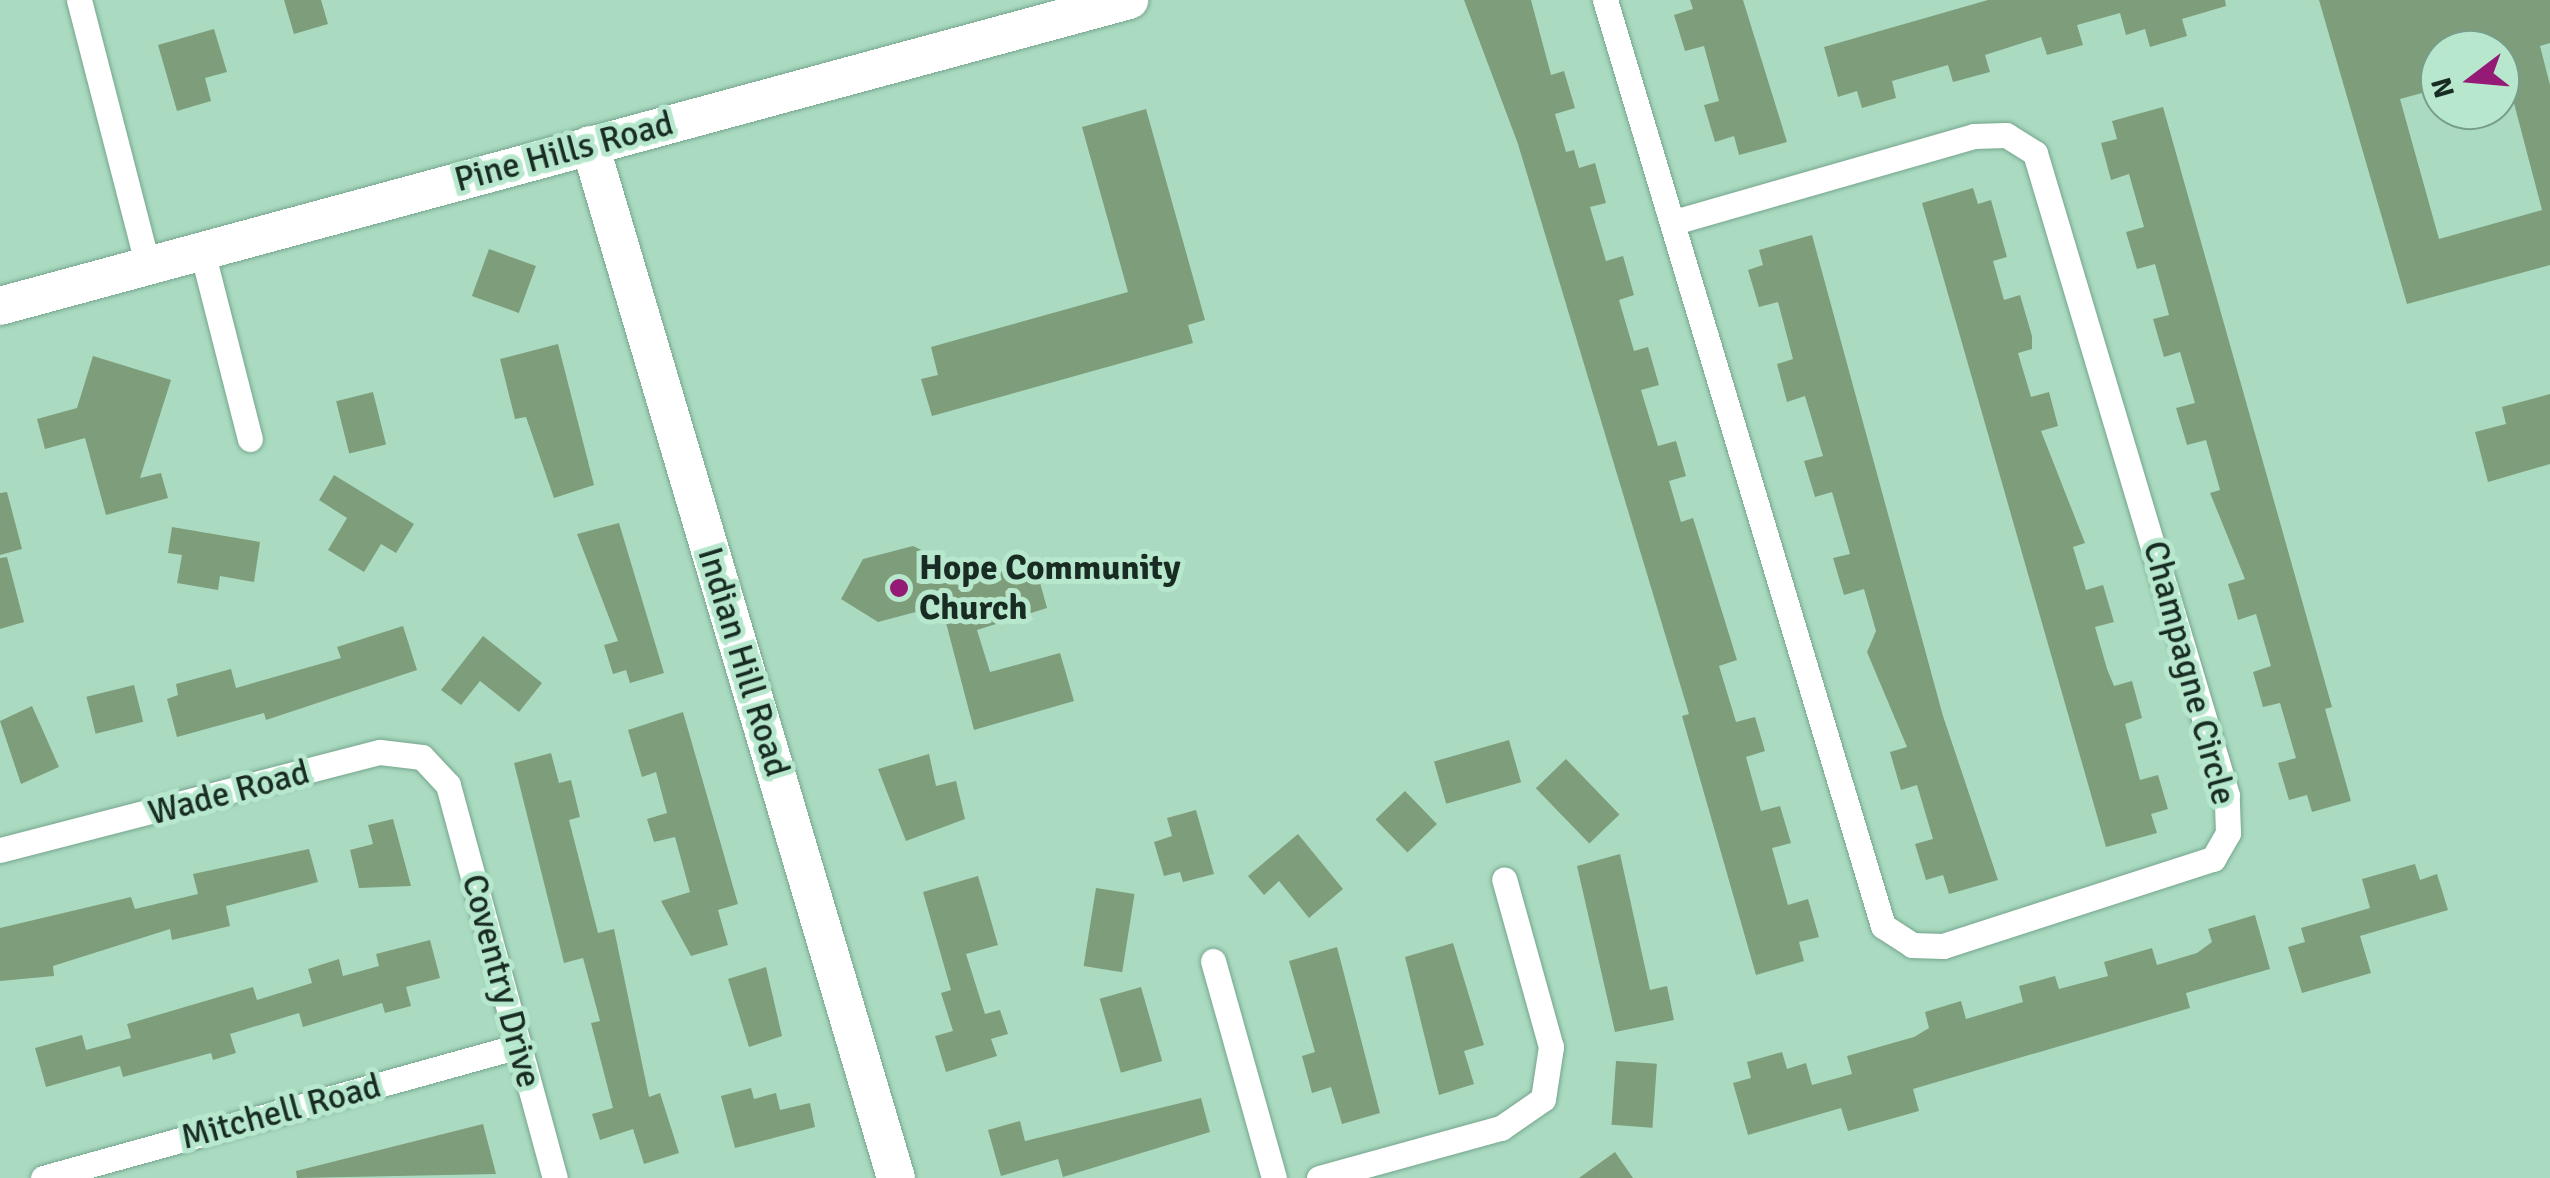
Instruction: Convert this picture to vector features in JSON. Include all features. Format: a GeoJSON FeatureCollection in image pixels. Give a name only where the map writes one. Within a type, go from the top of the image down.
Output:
{"type":"FeatureCollection","features":[{"type":"Feature","properties":{"kind":"main road","name":"Pine Hills Road"},"geometry":{"type":"LineString","coordinates":[[0,306],[1129,0]]}},
{"type":"Feature","properties":{"kind":"main road","name":"Indian Hill Road"},"geometry":{"type":"LineString","coordinates":[[590,145],[896,1178]]}},
{"type":"Feature","properties":{"kind":"street"},"geometry":{"type":"LineString","coordinates":[[80,0],[148,266]]}},
{"type":"Feature","properties":{"kind":"street","name":"Champagne Circle"},"geometry":{"type":"LineString","coordinates":[[1604,0],[1675,222],[1883,926],[1912,945],[1942,946],[2214,859],[2228,832],[2227,795],[2034,152],[2006,135],[1974,136],[1675,222]]}},
{"type":"Feature","properties":{"kind":"street"},"geometry":{"type":"LineString","coordinates":[[202,252],[250,439]]}},
{"type":"Feature","properties":{"kind":"street","name":"Wade Road"},"geometry":{"type":"LineString","coordinates":[[0,850],[380,752],[422,757],[448,784]]}},
{"type":"Feature","properties":{"kind":"street","name":"Coventry Drive"},"geometry":{"type":"LineString","coordinates":[[448,784],[555,1178]]}},
{"type":"Feature","properties":{"kind":"street"},"geometry":{"type":"LineString","coordinates":[[1319,1178],[1501,1128],[1542,1098],[1551,1047],[1504,880]]}},
{"type":"Feature","properties":{"kind":"street"},"geometry":{"type":"LineString","coordinates":[[1213,961],[1274,1178]]}},
{"type":"Feature","properties":{"kind":"street","name":"Mitchell Road"},"geometry":{"type":"LineString","coordinates":[[43,1178],[519,1046]]}},
{"type":"Feature","properties":{"kind":"building"},"geometry":{"type":"Polygon","coordinates":[[[284,0],[321,0],[328,24],[294,34],[284,0]]]}},
{"type":"Feature","properties":{"kind":"building"},"geometry":{"type":"Polygon","coordinates":[[[1464,0],[1531,0],[1551,75],[1564,71],[1575,108],[1555,114],[1566,152],[1574,150],[1579,168],[1595,163],[1606,203],[1590,207],[1606,261],[1623,256],[1634,295],[1619,300],[1634,351],[1648,347],[1659,385],[1641,390],[1658,446],[1676,441],[1686,476],[1669,481],[1681,522],[1693,518],[1737,660],[1719,666],[1736,722],[1755,717],[1765,751],[1746,757],[1761,811],[1780,806],[1791,843],[1772,848],[1788,905],[1808,899],[1819,937],[1799,942],[1804,961],[1756,975],[1682,716],[1689,714],[1518,144],[1464,0]]]}},
{"type":"Feature","properties":{"kind":"building"},"geometry":{"type":"Polygon","coordinates":[[[1690,0],[1743,0],[1787,142],[1739,155],[1734,136],[1715,142],[1704,105],[1719,101],[1704,46],[1685,51],[1674,15],[1693,9],[1690,0]]]}},
{"type":"Feature","properties":{"kind":"building"},"geometry":{"type":"Polygon","coordinates":[[[1988,0],[2225,0],[2226,6],[2182,19],[2187,36],[2150,47],[2145,29],[2126,35],[2120,13],[2077,25],[2083,45],[2047,55],[2041,37],[1985,55],[1990,72],[1953,82],[1948,65],[1892,81],[1896,98],[1862,108],[1857,91],[1838,97],[1824,47],[1988,0]]]}},
{"type":"Feature","properties":{"kind":"building"},"geometry":{"type":"Polygon","coordinates":[[[2319,0],[2550,0],[2550,43],[2540,46],[2550,85],[2550,265],[2407,304],[2319,0]],[[2420,30],[2420,94],[2400,99],[2439,239],[2542,210],[2520,126],[2520,30],[2420,30]]]}},
{"type":"Feature","properties":{"kind":"building"},"geometry":{"type":"Polygon","coordinates":[[[214,29],[227,72],[205,78],[211,101],[177,111],[158,45],[214,29]]]}},
{"type":"Feature","properties":{"kind":"building"},"geometry":{"type":"Polygon","coordinates":[[[2163,107],[2332,707],[2325,709],[2351,801],[2312,812],[2307,795],[2289,800],[2278,763],[2296,758],[2280,703],[2263,707],[2253,672],[2271,666],[2256,614],[2238,620],[2228,584],[2245,579],[2210,493],[2220,490],[2206,440],[2187,445],[2176,408],[2195,403],[2180,352],[2164,357],[2153,319],[2169,315],[2155,264],[2137,269],[2126,232],[2144,227],[2129,174],[2111,180],[2101,143],[2117,139],[2112,121],[2163,107]]]}},
{"type":"Feature","properties":{"kind":"building"},"geometry":{"type":"Polygon","coordinates":[[[1146,109],[1205,320],[1188,325],[1193,343],[932,416],[921,379],[938,375],[931,347],[1128,292],[1082,127],[1146,109]]]}},
{"type":"Feature","properties":{"kind":"building"},"geometry":{"type":"Polygon","coordinates":[[[1973,188],[1978,204],[1991,200],[2007,257],[1993,261],[2004,300],[2020,295],[2032,336],[2032,349],[2018,353],[2031,397],[2049,392],[2058,426],[2041,431],[2085,543],[2073,547],[2086,590],[2103,585],[2114,622],[2095,627],[2107,669],[2114,686],[2132,681],[2142,718],[2125,724],[2140,780],[2158,775],[2168,809],[2151,814],[2157,833],[2106,847],[1922,203],[1973,188]]]}},
{"type":"Feature","properties":{"kind":"building"},"geometry":{"type":"Polygon","coordinates":[[[1812,235],[1943,716],[1998,880],[1949,894],[1943,875],[1926,880],[1915,844],[1933,839],[1917,785],[1901,790],[1890,752],[1907,747],[1867,652],[1876,631],[1864,589],[1844,595],[1833,558],[1850,554],[1832,492],[1815,497],[1804,461],[1823,456],[1805,396],[1787,402],[1777,364],[1793,359],[1778,302],[1759,307],[1748,270],[1763,265],[1759,250],[1812,235]]]}},
{"type":"Feature","properties":{"kind":"building"},"geometry":{"type":"Polygon","coordinates":[[[489,249],[536,266],[519,313],[472,296],[489,249]]]}},
{"type":"Feature","properties":{"kind":"building"},"geometry":{"type":"Polygon","coordinates":[[[558,344],[594,485],[554,498],[526,417],[515,419],[500,359],[558,344]]]}},
{"type":"Feature","properties":{"kind":"building"},"geometry":{"type":"Polygon","coordinates":[[[93,356],[171,380],[140,478],[161,473],[168,498],[106,515],[85,438],[45,449],[37,419],[77,408],[93,356]]]}},
{"type":"Feature","properties":{"kind":"building"},"geometry":{"type":"Polygon","coordinates":[[[373,392],[386,444],[349,454],[336,401],[373,392]]]}},
{"type":"Feature","properties":{"kind":"building"},"geometry":{"type":"Polygon","coordinates":[[[2550,394],[2550,464],[2488,482],[2475,432],[2506,424],[2502,407],[2550,394]]]}},
{"type":"Feature","properties":{"kind":"building"},"geometry":{"type":"Polygon","coordinates":[[[334,475],[414,524],[396,553],[381,544],[364,572],[328,550],[347,518],[319,500],[334,475]]]}},
{"type":"Feature","properties":{"kind":"building"},"geometry":{"type":"Polygon","coordinates":[[[7,492],[22,549],[0,555],[0,493],[7,492]]]}},
{"type":"Feature","properties":{"kind":"building"},"geometry":{"type":"Polygon","coordinates":[[[619,523],[664,673],[630,683],[626,670],[613,674],[604,645],[618,641],[577,534],[619,523]]]}},
{"type":"Feature","properties":{"kind":"building"},"geometry":{"type":"Polygon","coordinates":[[[172,527],[260,542],[254,582],[220,576],[218,590],[177,583],[182,555],[168,553],[172,527]]]}},
{"type":"Feature","properties":{"kind":"building"},"geometry":{"type":"Polygon","coordinates":[[[913,546],[949,563],[956,585],[1034,561],[1047,608],[977,630],[990,672],[1060,653],[1074,701],[974,730],[944,615],[933,618],[931,608],[878,622],[841,599],[863,559],[913,546]]]}},
{"type":"Feature","properties":{"kind":"building"},"geometry":{"type":"Polygon","coordinates":[[[7,557],[24,622],[0,629],[0,558],[7,557]]]}},
{"type":"Feature","properties":{"kind":"building"},"geometry":{"type":"Polygon","coordinates":[[[403,626],[417,670],[266,720],[264,713],[177,737],[167,699],[178,695],[176,684],[231,669],[236,688],[341,658],[337,647],[403,626]]]}},
{"type":"Feature","properties":{"kind":"building"},"geometry":{"type":"Polygon","coordinates":[[[483,636],[542,683],[519,712],[480,681],[461,705],[441,690],[483,636]]]}},
{"type":"Feature","properties":{"kind":"building"},"geometry":{"type":"Polygon","coordinates":[[[134,685],[143,722],[96,734],[86,697],[134,685]]]}},
{"type":"Feature","properties":{"kind":"building"},"geometry":{"type":"Polygon","coordinates":[[[32,706],[59,767],[21,784],[0,721],[32,706]]]}},
{"type":"Feature","properties":{"kind":"building"},"geometry":{"type":"Polygon","coordinates":[[[683,712],[738,904],[718,910],[728,945],[691,956],[661,901],[690,892],[675,837],[654,842],[647,819],[667,813],[656,772],[642,777],[628,730],[683,712]]]}},
{"type":"Feature","properties":{"kind":"building"},"geometry":{"type":"Polygon","coordinates":[[[1509,740],[1521,782],[1446,804],[1434,761],[1509,740]]]}},
{"type":"Feature","properties":{"kind":"building"},"geometry":{"type":"Polygon","coordinates":[[[551,753],[559,783],[571,780],[580,817],[569,820],[598,933],[614,929],[649,1097],[660,1093],[679,1153],[644,1164],[633,1129],[600,1140],[592,1114],[613,1108],[591,1023],[600,1021],[583,958],[564,963],[514,763],[551,753]]]}},
{"type":"Feature","properties":{"kind":"building"},"geometry":{"type":"Polygon","coordinates":[[[929,754],[936,786],[956,781],[965,819],[906,841],[878,769],[929,754]]]}},
{"type":"Feature","properties":{"kind":"building"},"geometry":{"type":"Polygon","coordinates":[[[1566,759],[1619,814],[1589,844],[1536,788],[1566,759]]]}},
{"type":"Feature","properties":{"kind":"building"},"geometry":{"type":"Polygon","coordinates":[[[1405,791],[1437,824],[1407,853],[1376,819],[1405,791]]]}},
{"type":"Feature","properties":{"kind":"building"},"geometry":{"type":"Polygon","coordinates":[[[1196,810],[1214,874],[1183,882],[1180,872],[1164,876],[1154,842],[1172,836],[1167,818],[1196,810]]]}},
{"type":"Feature","properties":{"kind":"building"},"geometry":{"type":"Polygon","coordinates":[[[393,819],[411,886],[359,888],[350,850],[373,844],[368,825],[393,819]]]}},
{"type":"Feature","properties":{"kind":"building"},"geometry":{"type":"Polygon","coordinates":[[[1298,834],[1343,889],[1309,918],[1279,881],[1264,895],[1248,876],[1298,834]]]}},
{"type":"Feature","properties":{"kind":"building"},"geometry":{"type":"Polygon","coordinates":[[[309,849],[318,882],[226,906],[230,926],[172,940],[170,929],[53,966],[54,976],[0,981],[0,928],[131,897],[135,909],[198,894],[193,874],[309,849]]]}},
{"type":"Feature","properties":{"kind":"building"},"geometry":{"type":"Polygon","coordinates":[[[1620,854],[1650,990],[1667,986],[1674,1020],[1615,1032],[1577,866],[1620,854]]]}},
{"type":"Feature","properties":{"kind":"building"},"geometry":{"type":"Polygon","coordinates":[[[2415,864],[2420,880],[2437,874],[2448,910],[2360,936],[2371,973],[2302,993],[2288,947],[2305,942],[2301,928],[2370,908],[2362,879],[2415,864]]]}},
{"type":"Feature","properties":{"kind":"building"},"geometry":{"type":"Polygon","coordinates":[[[978,876],[998,945],[966,954],[985,1014],[1000,1010],[1008,1034],[991,1039],[997,1056],[946,1072],[935,1036],[953,1031],[941,993],[951,990],[923,892],[978,876]]]}},
{"type":"Feature","properties":{"kind":"building"},"geometry":{"type":"Polygon","coordinates":[[[1096,888],[1135,894],[1122,972],[1084,966],[1096,888]]]}},
{"type":"Feature","properties":{"kind":"building"},"geometry":{"type":"Polygon","coordinates":[[[2255,915],[2270,969],[2186,993],[2190,1008],[1913,1089],[1919,1111],[1848,1131],[1841,1108],[1748,1135],[1733,1083],[1751,1078],[1747,1062],[1782,1052],[1787,1069],[1806,1063],[1812,1085],[1852,1074],[1847,1056],[1914,1037],[1929,1028],[1925,1012],[1961,1001],[1966,1019],[2023,1002],[2019,986],[2055,976],[2059,989],[2108,976],[2104,962],[2152,948],[2157,965],[2197,953],[2212,942],[2208,929],[2255,915]]]}},
{"type":"Feature","properties":{"kind":"building"},"geometry":{"type":"Polygon","coordinates":[[[430,940],[440,978],[406,987],[411,1006],[385,1013],[382,1003],[303,1027],[299,1013],[230,1034],[236,1053],[213,1060],[211,1053],[123,1077],[120,1066],[46,1087],[35,1048],[82,1035],[86,1050],[131,1038],[127,1024],[253,987],[257,1000],[312,983],[308,969],[339,959],[343,976],[379,966],[376,954],[430,940]]]}},
{"type":"Feature","properties":{"kind":"building"},"geometry":{"type":"Polygon","coordinates":[[[1453,943],[1484,1045],[1464,1051],[1474,1084],[1439,1095],[1405,957],[1453,943]]]}},
{"type":"Feature","properties":{"kind":"building"},"geometry":{"type":"Polygon","coordinates":[[[1337,947],[1380,1113],[1342,1124],[1331,1087],[1312,1093],[1302,1056],[1315,1052],[1289,961],[1337,947]]]}},
{"type":"Feature","properties":{"kind":"building"},"geometry":{"type":"Polygon","coordinates":[[[766,967],[782,1036],[749,1047],[728,979],[766,967]]]}},
{"type":"Feature","properties":{"kind":"building"},"geometry":{"type":"Polygon","coordinates":[[[1141,987],[1162,1061],[1121,1073],[1100,999],[1141,987]]]}},
{"type":"Feature","properties":{"kind":"building"},"geometry":{"type":"Polygon","coordinates":[[[1616,1061],[1657,1064],[1652,1128],[1612,1125],[1616,1061]]]}},
{"type":"Feature","properties":{"kind":"building"},"geometry":{"type":"Polygon","coordinates":[[[751,1088],[754,1099],[776,1093],[780,1110],[810,1103],[815,1127],[735,1148],[721,1096],[751,1088]]]}},
{"type":"Feature","properties":{"kind":"building"},"geometry":{"type":"Polygon","coordinates":[[[1201,1098],[1210,1132],[1063,1177],[1058,1159],[1001,1176],[988,1130],[1020,1121],[1025,1141],[1201,1098]]]}},
{"type":"Feature","properties":{"kind":"building"},"geometry":{"type":"Polygon","coordinates":[[[483,1124],[496,1174],[297,1178],[296,1171],[483,1124]]]}},
{"type":"Feature","properties":{"kind":"building"},"geometry":{"type":"Polygon","coordinates":[[[1615,1152],[1633,1178],[1579,1178],[1615,1152]]]}},
{"type":"Feature","properties":{"kind":"place","name":"Hope Community Church"},"geometry":{"type":"Point","coordinates":[899,588]}}]}
